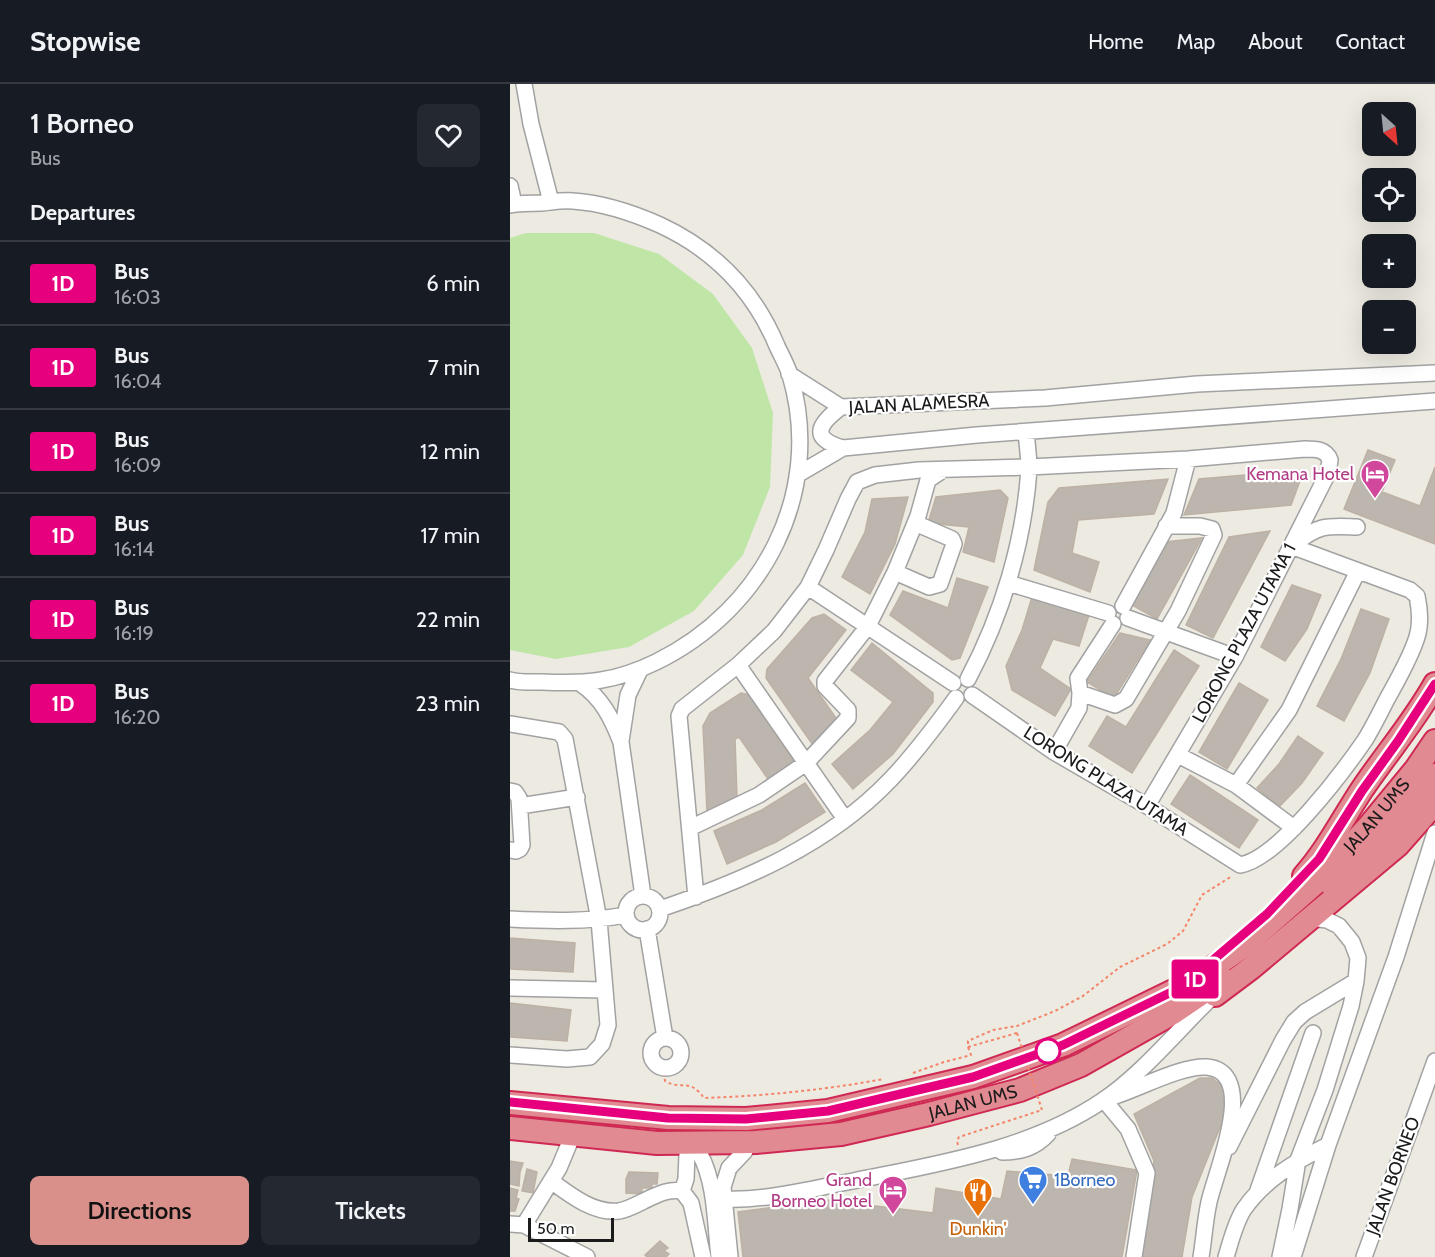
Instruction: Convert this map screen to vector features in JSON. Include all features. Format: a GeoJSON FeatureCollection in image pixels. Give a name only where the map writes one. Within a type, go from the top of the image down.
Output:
{"type":"FeatureCollection","features":[{"type":"Feature","properties":{"kind":"highway"},"geometry":{"type":"LineString","coordinates":[[1192,982],[1212,961],[1267,914],[1319,859],[1435,684]]}},
{"type":"Feature","properties":{"kind":"highway","name":"JALAN UMS"},"geometry":{"type":"LineString","coordinates":[[510,1102],[668,1118],[746,1119],[828,1111],[973,1077],[1063,1045],[1192,982],[1244,946],[1319,880],[1376,818],[1416,769],[1435,741]]}},
{"type":"Feature","properties":{"kind":"highway","name":"JALAN UMS"},"geometry":{"type":"LineString","coordinates":[[510,1128],[657,1143],[756,1142],[841,1134],[1020,1090],[1081,1065],[1173,1013],[1240,968],[1315,910],[1387,832],[1435,775]]}},
{"type":"Feature","properties":{"kind":"highway"},"geometry":{"type":"LineString","coordinates":[[1173,1013],[1211,998],[1251,968],[1315,910],[1398,845],[1435,803]]}},
{"type":"Feature","properties":{"kind":"highway"},"geometry":{"type":"LineString","coordinates":[[535,1131],[557,1143],[694,1154],[785,1148],[823,1136]]}},
{"type":"Feature","properties":{"kind":"street"},"geometry":{"type":"LineString","coordinates":[[524,84],[531,124],[551,202]]}},
{"type":"Feature","properties":{"kind":"street"},"geometry":{"type":"LineString","coordinates":[[510,186],[512,205],[573,201],[631,212],[684,236],[730,273],[766,320],[789,374],[797,407],[798,430],[797,475],[783,527],[770,557],[746,593],[715,625],[680,651],[640,670],[611,678],[581,684],[510,680]]}},
{"type":"Feature","properties":{"kind":"street","name":"JALAN ALAMESRA"},"geometry":{"type":"LineString","coordinates":[[1435,373],[1197,384],[1045,398],[841,407],[828,417],[820,430],[822,436],[833,445],[843,448],[1435,401]]}},
{"type":"Feature","properties":{"kind":"street"},"geometry":{"type":"LineString","coordinates":[[789,374],[841,407]]}},
{"type":"Feature","properties":{"kind":"street"},"geometry":{"type":"LineString","coordinates":[[660,909],[755,873],[800,849],[845,819],[888,782],[929,736],[982,653],[1008,583],[1019,540],[1029,468],[1026,432]]}},
{"type":"Feature","properties":{"kind":"street"},"geometry":{"type":"LineString","coordinates":[[797,475],[843,448]]}},
{"type":"Feature","properties":{"kind":"street","name":"LORONG PLAZA UTAMA 1"},"geometry":{"type":"LineString","coordinates":[[1147,806],[1235,657],[1328,473],[1330,460],[1321,450],[1305,449],[1188,459]]}},
{"type":"Feature","properties":{"kind":"street"},"geometry":{"type":"LineString","coordinates":[[696,897],[679,716],[688,703],[738,665],[774,631],[808,587],[857,482],[875,475],[919,470],[1029,468],[1188,459],[1174,512],[1125,612]]}},
{"type":"Feature","properties":{"kind":"street"},"geometry":{"type":"LineString","coordinates":[[690,828],[759,795],[806,763],[850,714],[825,686],[825,681],[868,626],[895,572],[915,522],[928,480],[944,469]]}},
{"type":"Feature","properties":{"kind":"street"},"geometry":{"type":"LineString","coordinates":[[895,572],[929,588],[940,584],[954,544],[952,539],[915,522]]}},
{"type":"Feature","properties":{"kind":"street"},"geometry":{"type":"LineString","coordinates":[[1080,693],[1115,705],[1126,699],[1166,632],[1214,535],[1212,529],[1200,526],[1166,526]]}},
{"type":"Feature","properties":{"kind":"street"},"geometry":{"type":"LineString","coordinates":[[1291,546],[1314,529],[1332,526],[1357,527]]}},
{"type":"Feature","properties":{"kind":"street"},"geometry":{"type":"LineString","coordinates":[[1240,865],[1249,864],[1279,842],[1315,807],[1366,739],[1407,661],[1420,622],[1417,596],[1410,590],[1291,546]]}},
{"type":"Feature","properties":{"kind":"street"},"geometry":{"type":"LineString","coordinates":[[1236,785],[1289,710],[1358,571]]}},
{"type":"Feature","properties":{"kind":"street"},"geometry":{"type":"LineString","coordinates":[[1008,583],[1110,619]]}},
{"type":"Feature","properties":{"kind":"street"},"geometry":{"type":"LineString","coordinates":[[808,587],[959,687]]}},
{"type":"Feature","properties":{"kind":"street"},"geometry":{"type":"LineString","coordinates":[[1054,752],[1079,708],[1078,678],[1110,619],[1112,607],[1166,632],[1235,657]]}},
{"type":"Feature","properties":{"kind":"street"},"geometry":{"type":"LineString","coordinates":[[738,665],[845,819]]}},
{"type":"Feature","properties":{"kind":"street"},"geometry":{"type":"LineString","coordinates":[[621,741],[628,695],[640,670]]}},
{"type":"Feature","properties":{"kind":"street"},"geometry":{"type":"LineString","coordinates":[[581,684],[593,691],[614,723],[621,741],[643,896]]}},
{"type":"Feature","properties":{"kind":"street","name":"LORONG PLAZA UTAMA"},"geometry":{"type":"LineString","coordinates":[[959,687],[974,688],[972,695],[1054,752],[1147,806],[1240,865]]}},
{"type":"Feature","properties":{"kind":"street"},"geometry":{"type":"LineString","coordinates":[[510,724],[559,732],[565,739],[599,920],[608,1024],[602,1044],[590,1057],[567,1059],[510,1055]]}},
{"type":"Feature","properties":{"kind":"street"},"geometry":{"type":"LineString","coordinates":[[1178,755],[1236,785],[1294,828]]}},
{"type":"Feature","properties":{"kind":"street"},"geometry":{"type":"LineString","coordinates":[[510,791],[518,794],[522,845],[516,851],[510,850]]}},
{"type":"Feature","properties":{"kind":"street"},"geometry":{"type":"LineString","coordinates":[[520,806],[577,797]]}},
{"type":"Feature","properties":{"kind":"street"},"geometry":{"type":"LineString","coordinates":[[1293,1257],[1328,1145],[1396,957],[1435,833]]}},
{"type":"Feature","properties":{"kind":"street"},"geometry":{"type":"LineString","coordinates":[[643,896],[654,899],[660,909],[656,924],[647,930],[631,925],[626,915],[628,904],[643,896]]}},
{"type":"Feature","properties":{"kind":"street"},"geometry":{"type":"LineString","coordinates":[[1280,1257],[1298,1160],[1325,1090],[1351,1006],[1356,981],[1358,958],[1352,942],[1339,926],[1326,920],[1315,910]]}},
{"type":"Feature","properties":{"kind":"street"},"geometry":{"type":"LineString","coordinates":[[510,919],[599,920],[626,915]]}},
{"type":"Feature","properties":{"kind":"street"},"geometry":{"type":"LineString","coordinates":[[647,930],[665,1038]]}},
{"type":"Feature","properties":{"kind":"street"},"geometry":{"type":"LineString","coordinates":[[1221,1160],[1236,1136],[1294,1022],[1305,1012],[1356,981]]}},
{"type":"Feature","properties":{"kind":"street"},"geometry":{"type":"LineString","coordinates":[[510,988],[604,990]]}},
{"type":"Feature","properties":{"kind":"street"},"geometry":{"type":"LineString","coordinates":[[723,1199],[753,1200],[773,1197],[916,1169],[987,1151],[1053,1127],[1083,1113],[1127,1082],[1211,998]]}},
{"type":"Feature","properties":{"kind":"street"},"geometry":{"type":"LineString","coordinates":[[1257,1193],[1313,1033]]}},
{"type":"Feature","properties":{"kind":"street"},"geometry":{"type":"LineString","coordinates":[[665,1038],[674,1041],[680,1049],[680,1054],[677,1062],[663,1067],[652,1059],[651,1049],[656,1041],[665,1038]]}},
{"type":"Feature","properties":{"kind":"street","name":"JALAN BORNEO"},"geometry":{"type":"LineString","coordinates":[[1365,1256],[1435,1061]]}},
{"type":"Feature","properties":{"kind":"street"},"geometry":{"type":"LineString","coordinates":[[1104,1100],[1193,1068],[1208,1067],[1224,1072],[1232,1088],[1233,1111],[1209,1202],[1201,1257]]}},
{"type":"Feature","properties":{"kind":"street"},"geometry":{"type":"LineString","coordinates":[[1104,1100],[1128,1129],[1147,1173],[1134,1257]]}},
{"type":"Feature","properties":{"kind":"street"},"geometry":{"type":"LineString","coordinates":[[568,1144],[565,1156],[551,1181],[517,1224],[587,1257]]}},
{"type":"Feature","properties":{"kind":"street"},"geometry":{"type":"LineString","coordinates":[[1226,1257],[1243,1210],[1257,1193],[1298,1160],[1328,1145]]}},
{"type":"Feature","properties":{"kind":"street"},"geometry":{"type":"LineString","coordinates":[[730,1257],[723,1199],[726,1175],[736,1159],[745,1151]]}},
{"type":"Feature","properties":{"kind":"street"},"geometry":{"type":"LineString","coordinates":[[681,1191],[694,1154]]}},
{"type":"Feature","properties":{"kind":"street"},"geometry":{"type":"LineString","coordinates":[[694,1154],[708,1178],[719,1257]]}},
{"type":"Feature","properties":{"kind":"street"},"geometry":{"type":"LineString","coordinates":[[551,1181],[584,1203],[609,1210],[622,1210],[674,1189],[681,1191],[691,1203],[703,1257]]}},
{"type":"Feature","properties":{"kind":"path"},"geometry":{"type":"LineString","coordinates":[[904,1076],[970,1055],[968,1041],[993,1030],[1017,1026],[1074,1001],[1120,966],[1167,944],[1183,931],[1202,895],[1232,877],[1240,865]]}},
{"type":"Feature","properties":{"kind":"path"},"geometry":{"type":"LineString","coordinates":[[963,1157],[957,1141],[959,1137],[1042,1110],[1017,1033],[968,1047]]}},
{"type":"Feature","properties":{"kind":"path"},"geometry":{"type":"LineString","coordinates":[[663,1067],[665,1081],[672,1084],[691,1085],[704,1098],[829,1089],[888,1079]]}},
{"type":"Feature","properties":{"kind":"green space"},"geometry":{"type":"Polygon","coordinates":[[[526,233],[594,233],[659,254],[713,294],[752,348],[773,413],[770,487],[743,555],[694,611],[629,647],[556,659],[510,650],[510,238],[526,233]]]}},
{"type":"Feature","properties":{"kind":"building","name":"Kemana Hotel"},"geometry":{"type":"Polygon","coordinates":[[[1368,450],[1395,460],[1382,492],[1420,506],[1435,467],[1435,544],[1344,509],[1368,450]]]}},
{"type":"Feature","properties":{"kind":"building"},"geometry":{"type":"Polygon","coordinates":[[[1304,470],[1291,505],[1184,515],[1199,479],[1304,470]]]}},
{"type":"Feature","properties":{"kind":"building"},"geometry":{"type":"Polygon","coordinates":[[[1168,479],[1154,514],[1078,520],[1072,553],[1099,562],[1090,592],[1034,570],[1048,502],[1059,488],[1168,479]]]}},
{"type":"Feature","properties":{"kind":"building"},"geometry":{"type":"Polygon","coordinates":[[[1000,490],[1008,498],[994,562],[963,552],[969,527],[928,523],[936,497],[1000,490]]]}},
{"type":"Feature","properties":{"kind":"building"},"geometry":{"type":"Polygon","coordinates":[[[908,497],[895,544],[870,594],[842,577],[865,532],[872,499],[908,497]]]}},
{"type":"Feature","properties":{"kind":"building"},"geometry":{"type":"Polygon","coordinates":[[[1270,531],[1213,638],[1186,625],[1229,537],[1270,531]]]}},
{"type":"Feature","properties":{"kind":"building"},"geometry":{"type":"Polygon","coordinates":[[[1202,538],[1157,619],[1132,605],[1165,542],[1202,538]]]}},
{"type":"Feature","properties":{"kind":"building"},"geometry":{"type":"Polygon","coordinates":[[[957,578],[988,587],[960,658],[952,660],[890,615],[903,591],[948,608],[957,578]]]}},
{"type":"Feature","properties":{"kind":"building"},"geometry":{"type":"Polygon","coordinates":[[[1292,585],[1321,595],[1307,629],[1285,661],[1261,647],[1292,585]]]}},
{"type":"Feature","properties":{"kind":"building"},"geometry":{"type":"Polygon","coordinates":[[[1032,597],[1089,615],[1079,646],[1053,639],[1040,668],[1071,689],[1055,716],[1012,690],[1006,666],[1022,630],[1032,597]]]}},
{"type":"Feature","properties":{"kind":"building"},"geometry":{"type":"Polygon","coordinates":[[[1361,609],[1389,619],[1370,673],[1344,721],[1317,706],[1341,659],[1361,609]]]}},
{"type":"Feature","properties":{"kind":"building"},"geometry":{"type":"Polygon","coordinates":[[[824,614],[846,630],[808,678],[838,721],[813,745],[766,678],[767,669],[812,618],[824,614]]]}},
{"type":"Feature","properties":{"kind":"building"},"geometry":{"type":"Polygon","coordinates":[[[1120,633],[1150,640],[1114,698],[1087,682],[1120,633]]]}},
{"type":"Feature","properties":{"kind":"building"},"geometry":{"type":"Polygon","coordinates":[[[872,643],[933,693],[933,702],[893,754],[853,789],[832,764],[870,730],[893,702],[851,670],[872,643]]]}},
{"type":"Feature","properties":{"kind":"building"},"geometry":{"type":"Polygon","coordinates":[[[1174,650],[1199,666],[1132,773],[1089,746],[1107,716],[1126,727],[1174,650]]]}},
{"type":"Feature","properties":{"kind":"building"},"geometry":{"type":"Polygon","coordinates":[[[1239,683],[1268,700],[1227,769],[1199,752],[1239,683]]]}},
{"type":"Feature","properties":{"kind":"building"},"geometry":{"type":"Polygon","coordinates":[[[741,693],[749,695],[794,761],[768,779],[739,737],[735,739],[737,797],[707,811],[703,726],[710,713],[741,693]]]}},
{"type":"Feature","properties":{"kind":"building"},"geometry":{"type":"Polygon","coordinates":[[[1298,736],[1323,753],[1302,783],[1279,807],[1257,788],[1279,764],[1298,736]]]}},
{"type":"Feature","properties":{"kind":"building"},"geometry":{"type":"Polygon","coordinates":[[[1190,775],[1258,820],[1239,848],[1171,804],[1190,775]]]}},
{"type":"Feature","properties":{"kind":"building"},"geometry":{"type":"Polygon","coordinates":[[[805,783],[825,812],[776,842],[727,864],[714,831],[762,810],[805,783]]]}},
{"type":"Feature","properties":{"kind":"building"},"geometry":{"type":"Polygon","coordinates":[[[510,938],[575,943],[573,972],[510,969],[510,938]]]}},
{"type":"Feature","properties":{"kind":"building"},"geometry":{"type":"Polygon","coordinates":[[[510,1003],[571,1010],[567,1041],[510,1037],[510,1003]]]}},
{"type":"Feature","properties":{"kind":"building"},"geometry":{"type":"Polygon","coordinates":[[[1200,1078],[1212,1078],[1221,1085],[1226,1096],[1227,1110],[1192,1197],[1182,1257],[1139,1257],[1154,1161],[1134,1114],[1200,1078]]]}},
{"type":"Feature","properties":{"kind":"building","name":"1Borneo"},"geometry":{"type":"Polygon","coordinates":[[[1072,1159],[1137,1170],[1122,1257],[743,1257],[738,1212],[827,1200],[933,1213],[936,1188],[1001,1199],[1007,1171],[1068,1176],[1072,1159]]]}},
{"type":"Feature","properties":{"kind":"building"},"geometry":{"type":"Polygon","coordinates":[[[510,1161],[523,1163],[519,1186],[510,1184],[510,1161]]]}},
{"type":"Feature","properties":{"kind":"building"},"geometry":{"type":"Polygon","coordinates":[[[527,1169],[537,1172],[533,1193],[522,1191],[527,1169]]]}},
{"type":"Feature","properties":{"kind":"building"},"geometry":{"type":"Polygon","coordinates":[[[629,1172],[658,1173],[657,1184],[652,1184],[652,1188],[642,1188],[642,1194],[626,1193],[626,1179],[629,1172]]]}},
{"type":"Feature","properties":{"kind":"building"},"geometry":{"type":"Polygon","coordinates":[[[510,1188],[518,1190],[516,1198],[519,1199],[515,1211],[510,1211],[510,1188]]]}},
{"type":"Feature","properties":{"kind":"building"},"geometry":{"type":"Polygon","coordinates":[[[660,1241],[668,1248],[664,1251],[669,1254],[666,1257],[647,1257],[645,1255],[660,1241]]]}},
{"type":"Feature","properties":{"kind":"bus line","name":"1D"},"geometry":{"type":"LineString","coordinates":[[510,1102],[668,1118],[746,1119],[828,1111],[973,1077],[1063,1045],[1192,982],[1212,961],[1267,914],[1319,859],[1435,684]]}},
{"type":"Feature","properties":{"kind":"place","name":"Kemana Hotel"},"geometry":{"type":"Point","coordinates":[1375,500]}},
{"type":"Feature","properties":{"kind":"place","name":"1Borneo"},"geometry":{"type":"Point","coordinates":[1033,1206]}},
{"type":"Feature","properties":{"kind":"place","name":"Grand Borneo Hotel"},"geometry":{"type":"Point","coordinates":[893,1216]}},
{"type":"Feature","properties":{"kind":"place","name":"Dunkin'"},"geometry":{"type":"Point","coordinates":[978,1218]}}]}
